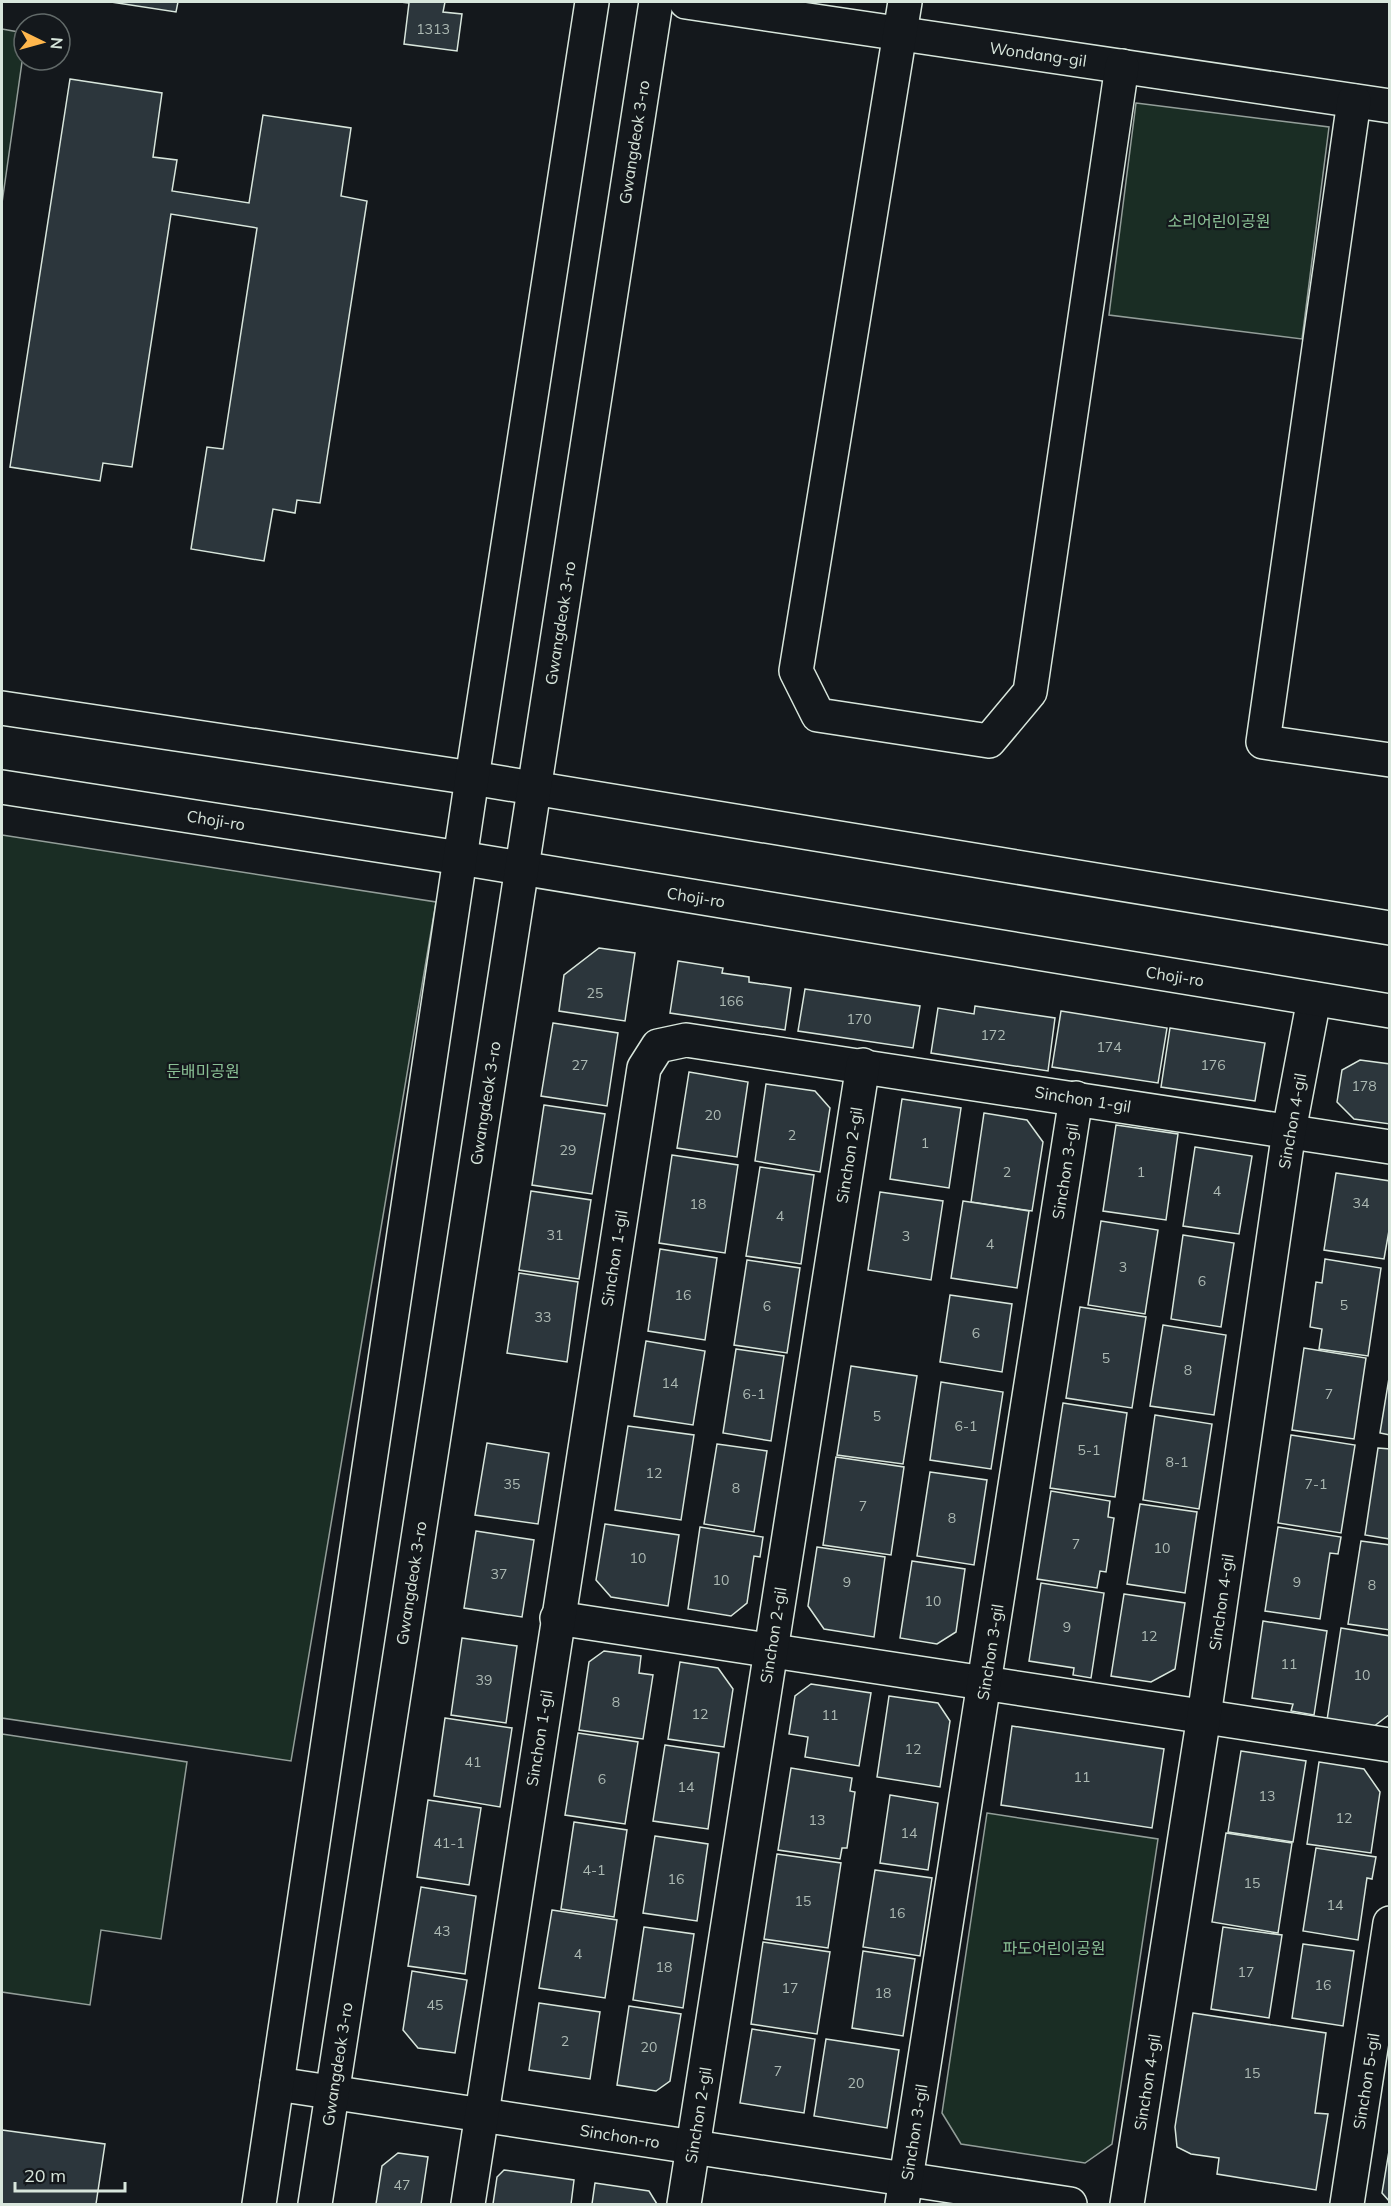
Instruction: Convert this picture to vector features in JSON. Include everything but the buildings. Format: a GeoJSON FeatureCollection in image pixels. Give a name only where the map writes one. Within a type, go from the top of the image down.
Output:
{"type":"FeatureCollection","features":[{"type":"Feature","properties":{"kind":"street"},"geometry":{"type":"LineString","coordinates":[[259,2205],[472,778],[592,2]]}},
{"type":"Feature","properties":{"kind":"street","name":"Gwangdeok 3-ro"},"geometry":{"type":"LineString","coordinates":[[315,2205],[656,2]]}},
{"type":"Feature","properties":{"kind":"street","name":"Wondang-gil"},"geometry":{"type":"LineString","coordinates":[[686,2],[1389,106]]}},
{"type":"Feature","properties":{"kind":"street"},"geometry":{"type":"LineString","coordinates":[[905,2],[796,671],[818,716],[989,741],[1030,692],[1122,66]]}},
{"type":"Feature","properties":{"kind":"street"},"geometry":{"type":"LineString","coordinates":[[1354,101],[1263,742],[1389,760]]}},
{"type":"Feature","properties":{"kind":"street"},"geometry":{"type":"LineString","coordinates":[[2,708],[472,778],[1389,928]]}},
{"type":"Feature","properties":{"kind":"street","name":"Choji-ro"},"geometry":{"type":"LineString","coordinates":[[2,787],[522,868],[1389,1011]]}},
{"type":"Feature","properties":{"kind":"street","name":"Sinchon 4-gil"},"geometry":{"type":"LineString","coordinates":[[1127,2205],[1204,1716],[1289,1131],[1314,999]]}},
{"type":"Feature","properties":{"kind":"street","name":"Sinchon 1-gil"},"geometry":{"type":"LineString","coordinates":[[468,2205],[557,1618],[644,1068],[658,1046],[686,1040],[863,1065],[1389,1147]]}},
{"type":"Feature","properties":{"kind":"street","name":"Sinchon 2-gil"},"geometry":{"type":"LineString","coordinates":[[684,2205],[863,1065]]}},
{"type":"Feature","properties":{"kind":"street","name":"Sinchon 3-gil"},"geometry":{"type":"LineString","coordinates":[[904,2192],[1076,1098]]}},
{"type":"Feature","properties":{"kind":"street"},"geometry":{"type":"LineString","coordinates":[[557,1618],[1389,1745]]}},
{"type":"Feature","properties":{"kind":"street","name":"Sinchon 5-gil"},"geometry":{"type":"LineString","coordinates":[[1347,2205],[1389,1923]]}},
{"type":"Feature","properties":{"kind":"street","name":"Sinchon-ro"},"geometry":{"type":"LineString","coordinates":[[277,2084],[693,2147],[904,2192],[1070,2205]]}},
{"type":"Feature","properties":{"kind":"green space"},"geometry":{"type":"Polygon","coordinates":[[[2,29],[12,31],[12,72],[21,72],[2,203],[2,29]]]}},
{"type":"Feature","properties":{"kind":"green space","name":"소리어린이공원"},"geometry":{"type":"Polygon","coordinates":[[[1136,103],[1329,127],[1302,339],[1109,315],[1136,103]]]}},
{"type":"Feature","properties":{"kind":"green space","name":"둔배미공원"},"geometry":{"type":"Polygon","coordinates":[[[2,835],[436,902],[291,1761],[2,1718],[2,835]]]}},
{"type":"Feature","properties":{"kind":"green space"},"geometry":{"type":"Polygon","coordinates":[[[2,1734],[187,1762],[161,1939],[101,1930],[90,2005],[2,1992],[2,1734]]]}},
{"type":"Feature","properties":{"kind":"green space","name":"파도어린이공원"},"geometry":{"type":"Polygon","coordinates":[[[987,1813],[1158,1839],[1112,2144],[1085,2163],[961,2144],[942,2113],[987,1813]]]}}]}
